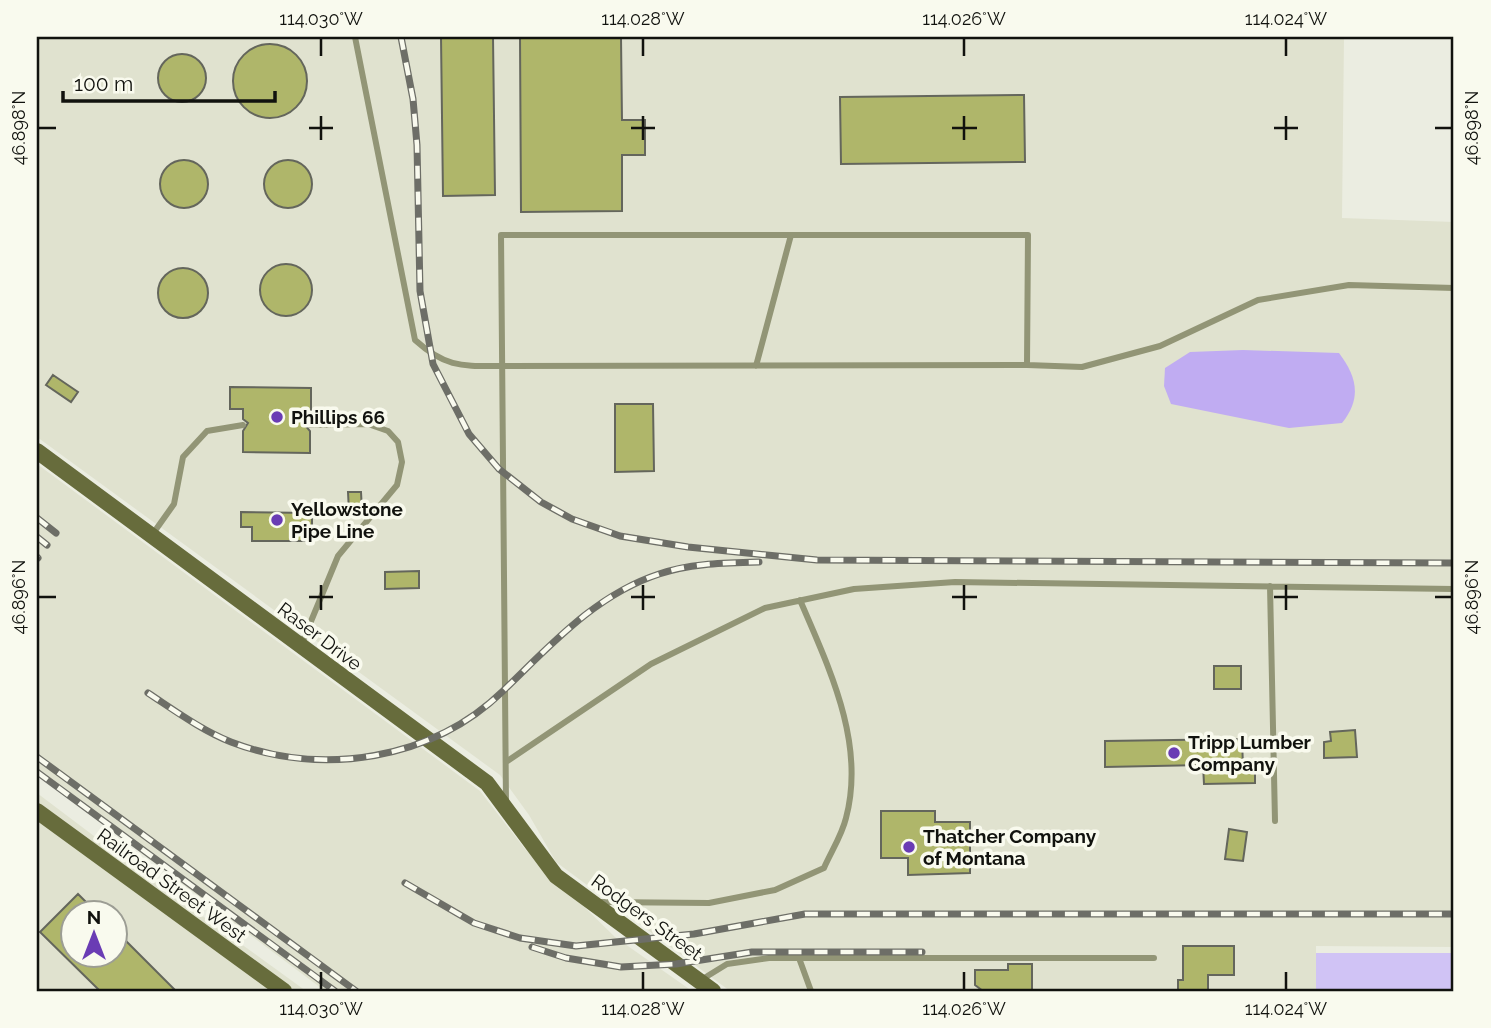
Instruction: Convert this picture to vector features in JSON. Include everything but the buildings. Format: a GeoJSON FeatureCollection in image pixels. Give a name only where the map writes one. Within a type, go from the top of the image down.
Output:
{"type":"FeatureCollection","features":[{"type":"Feature","properties":{"kind":"street","name":"Raser Drive"},"geometry":{"type":"LineString","coordinates":[[37,452],[487,783],[556,876]]}},
{"type":"Feature","properties":{"kind":"street","name":"Railroad Street West"},"geometry":{"type":"LineString","coordinates":[[37,811],[284,991]]}},
{"type":"Feature","properties":{"kind":"street","name":"Rodgers Street"},"geometry":{"type":"LineString","coordinates":[[556,876],[706,986]]}},
{"type":"Feature","properties":{"kind":"lane"},"geometry":{"type":"LineString","coordinates":[[355,37],[415,340],[434,358],[454,366],[1082,367],[1160,346],[1258,300],[1349,285],[1454,288]]}},
{"type":"Feature","properties":{"kind":"lane"},"geometry":{"type":"LineString","coordinates":[[506,810],[501,235],[1028,235],[1027,365]]}},
{"type":"Feature","properties":{"kind":"lane"},"geometry":{"type":"LineString","coordinates":[[756,366],[791,235]]}},
{"type":"Feature","properties":{"kind":"lane"},"geometry":{"type":"LineString","coordinates":[[300,647],[338,556],[397,485],[402,462],[398,442],[388,431],[368,424],[310,425]]}},
{"type":"Feature","properties":{"kind":"lane"},"geometry":{"type":"LineString","coordinates":[[151,536],[174,504],[183,457],[206,431],[243,425]]}},
{"type":"Feature","properties":{"kind":"lane"},"geometry":{"type":"LineString","coordinates":[[506,762],[651,664],[765,608],[854,589],[955,582],[1454,589]]}},
{"type":"Feature","properties":{"kind":"lane"},"geometry":{"type":"LineString","coordinates":[[1270,586],[1275,821]]}},
{"type":"Feature","properties":{"kind":"lane"},"geometry":{"type":"LineString","coordinates":[[592,902],[709,903],[775,890],[824,868],[846,819],[853,757],[834,679],[800,600]]}},
{"type":"Feature","properties":{"kind":"lane"},"geometry":{"type":"LineString","coordinates":[[706,986],[727,964],[769,958],[1154,958]]}},
{"type":"Feature","properties":{"kind":"lane"},"geometry":{"type":"LineString","coordinates":[[799,958],[811,991]]}},
{"type":"Feature","properties":{"kind":"shaded area"},"geometry":{"type":"Polygon","coordinates":[[[37,37],[1344,37],[1342,218],[1454,222],[1454,947],[1316,946],[1316,991],[730,991],[556,862],[529,815],[500,775],[37,437],[37,37]]]}},
{"type":"Feature","properties":{"kind":"shaded area"},"geometry":{"type":"Polygon","coordinates":[[[1243,350],[1339,353],[1350,371],[1355,388],[1352,405],[1342,423],[1289,428],[1171,404],[1164,386],[1165,368],[1190,352],[1243,350]]]}},
{"type":"Feature","properties":{"kind":"shaded area"},"geometry":{"type":"Polygon","coordinates":[[[37,464],[480,791],[525,849],[615,937],[692,991],[325,991],[37,775],[37,464]]]}},
{"type":"Feature","properties":{"kind":"shaded area"},"geometry":{"type":"Polygon","coordinates":[[[37,793],[139,870],[306,991],[37,991],[37,793]]]}},
{"type":"Feature","properties":{"kind":"shaded area"},"geometry":{"type":"Polygon","coordinates":[[[1316,953],[1454,953],[1454,991],[1316,991],[1316,953]]]}},
{"type":"Feature","properties":{"kind":"railway"},"geometry":{"type":"LineString","coordinates":[[401,37],[413,99],[417,145],[420,291],[433,364],[469,434],[499,469],[541,502],[572,519],[620,536],[688,547],[817,560],[1454,563]]}},
{"type":"Feature","properties":{"kind":"railway"},"geometry":{"type":"LineString","coordinates":[[37,518],[56,533]]}},
{"type":"Feature","properties":{"kind":"railway"},"geometry":{"type":"LineString","coordinates":[[37,537],[47,545]]}},
{"type":"Feature","properties":{"kind":"railway"},"geometry":{"type":"LineString","coordinates":[[148,693],[209,732],[266,753],[302,758],[374,756],[410,747],[443,733],[475,714],[594,608],[636,583],[683,568],[759,562]]}},
{"type":"Feature","properties":{"kind":"railway"},"geometry":{"type":"LineString","coordinates":[[37,757],[356,991]]}},
{"type":"Feature","properties":{"kind":"railway"},"geometry":{"type":"LineString","coordinates":[[37,772],[335,991]]}},
{"type":"Feature","properties":{"kind":"railway"},"geometry":{"type":"LineString","coordinates":[[405,883],[474,923],[520,938],[576,946],[694,934],[805,914],[1454,914]]}},
{"type":"Feature","properties":{"kind":"railway"},"geometry":{"type":"LineString","coordinates":[[532,947],[566,958],[621,967],[676,964],[752,952],[922,952]]}},
{"type":"Feature","properties":{"kind":"place","name":"Phillips 66"},"geometry":{"type":"Point","coordinates":[277,417]}},
{"type":"Feature","properties":{"kind":"place","name":"Yellowstone Pipe Line"},"geometry":{"type":"Point","coordinates":[277,520]}},
{"type":"Feature","properties":{"kind":"place","name":"Tripp Lumber Company"},"geometry":{"type":"Point","coordinates":[1174,753]}},
{"type":"Feature","properties":{"kind":"place","name":"Thatcher Company of Montana"},"geometry":{"type":"Point","coordinates":[909,847]}}]}
